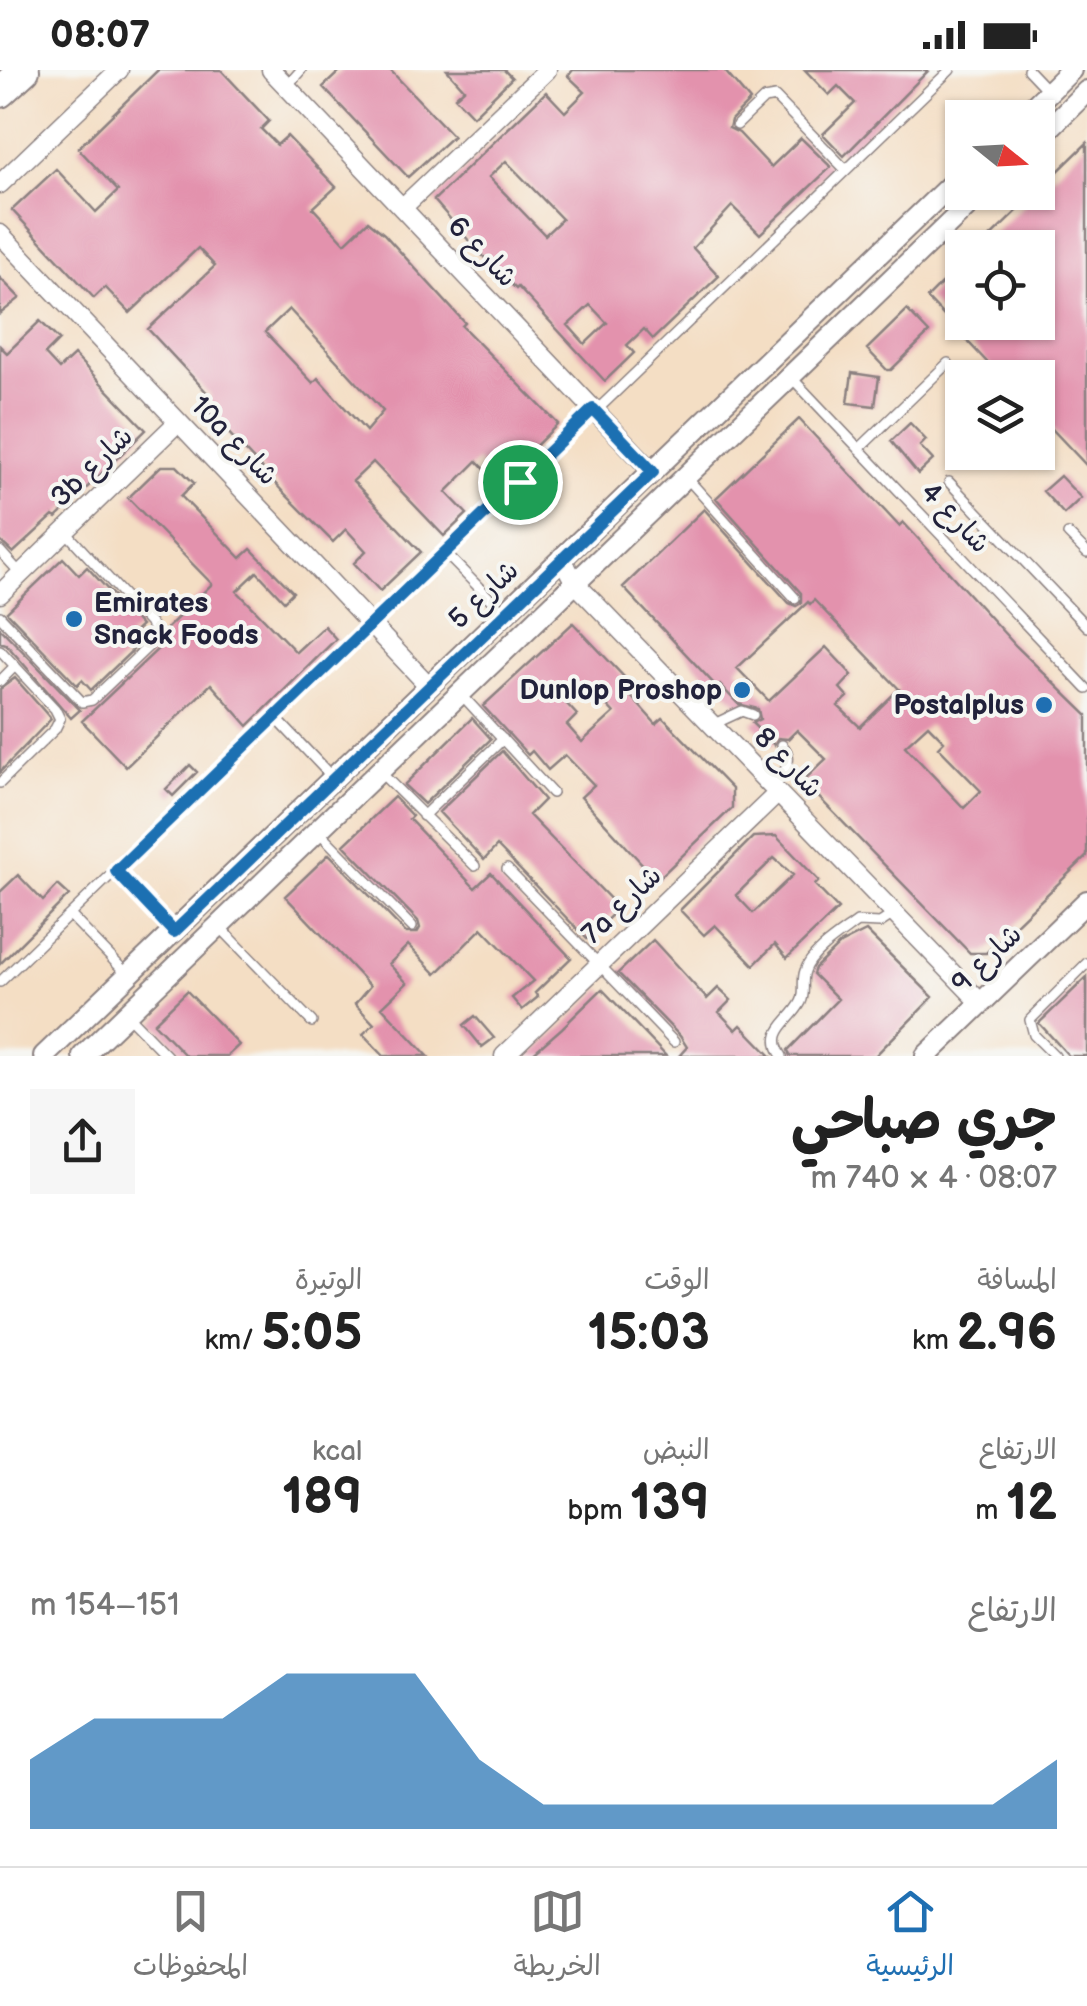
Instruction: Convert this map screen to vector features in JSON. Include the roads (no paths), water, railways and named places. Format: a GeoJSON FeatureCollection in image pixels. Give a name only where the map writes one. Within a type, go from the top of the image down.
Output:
{"type":"FeatureCollection","features":[{"type":"Feature","properties":{"kind":"highway"},"geometry":{"type":"LineString","coordinates":[[0,92],[24,70]]}},
{"type":"Feature","properties":{"kind":"street"},"geometry":{"type":"LineString","coordinates":[[0,184],[119,70]]}},
{"type":"Feature","properties":{"kind":"street","name":"شارع 6"},"geometry":{"type":"LineString","coordinates":[[270,70],[653,472]]}},
{"type":"Feature","properties":{"kind":"street"},"geometry":{"type":"LineString","coordinates":[[402,208],[547,70]]}},
{"type":"Feature","properties":{"kind":"street"},"geometry":{"type":"LineString","coordinates":[[1041,100],[1072,70]]}},
{"type":"Feature","properties":{"kind":"street"},"geometry":{"type":"LineString","coordinates":[[1055,123],[1087,92]]}},
{"type":"Feature","properties":{"kind":"street","name":"شارع 5"},"geometry":{"type":"LineString","coordinates":[[44,1056],[945,190]]}},
{"type":"Feature","properties":{"kind":"street","name":"شارع 5"},"geometry":{"type":"LineString","coordinates":[[82,1056],[964,210]]}},
{"type":"Feature","properties":{"kind":"street","name":"10a شارع"},"geometry":{"type":"LineString","coordinates":[[0,234],[429,686]]}},
{"type":"Feature","properties":{"kind":"street","name":"3b شارع"},"geometry":{"type":"LineString","coordinates":[[0,594],[178,422]]}},
{"type":"Feature","properties":{"kind":"street","name":"شارع 8"},"geometry":{"type":"LineString","coordinates":[[561,558],[575,583],[981,1003]]}},
{"type":"Feature","properties":{"kind":"street","name":"7a شارع"},"geometry":{"type":"LineString","coordinates":[[504,1056],[776,790]]}},
{"type":"Feature","properties":{"kind":"street","name":"شارع 9"},"geometry":{"type":"LineString","coordinates":[[926,1056],[1087,901]]}},
{"type":"Feature","properties":{"kind":"lane"},"geometry":{"type":"LineString","coordinates":[[286,86],[301,70]]}},
{"type":"Feature","properties":{"kind":"lane"},"geometry":{"type":"LineString","coordinates":[[0,982],[950,70]]}},
{"type":"Feature","properties":{"kind":"lane"},"geometry":{"type":"LineString","coordinates":[[1028,70],[1049,92]]}},
{"type":"Feature","properties":{"kind":"lane"},"geometry":{"type":"LineString","coordinates":[[737,125],[764,99],[776,97],[846,170]]}},
{"type":"Feature","properties":{"kind":"lane"},"geometry":{"type":"LineString","coordinates":[[859,449],[945,365]]}},
{"type":"Feature","properties":{"kind":"lane","name":"شارع 4"},"geometry":{"type":"LineString","coordinates":[[791,378],[1087,689]]}},
{"type":"Feature","properties":{"kind":"lane"},"geometry":{"type":"LineString","coordinates":[[686,478],[795,598]]}},
{"type":"Feature","properties":{"kind":"lane"},"geometry":{"type":"LineString","coordinates":[[949,482],[1087,627]]}},
{"type":"Feature","properties":{"kind":"lane"},"geometry":{"type":"LineString","coordinates":[[0,616],[82,702],[92,700],[156,637],[153,627],[65,531]]}},
{"type":"Feature","properties":{"kind":"lane"},"geometry":{"type":"LineString","coordinates":[[1068,534],[1087,553]]}},
{"type":"Feature","properties":{"kind":"lane"},"geometry":{"type":"LineString","coordinates":[[0,551],[21,574]]}},
{"type":"Feature","properties":{"kind":"lane"},"geometry":{"type":"LineString","coordinates":[[446,554],[504,614]]}},
{"type":"Feature","properties":{"kind":"lane"},"geometry":{"type":"LineString","coordinates":[[0,650],[60,719],[55,729],[0,783]]}},
{"type":"Feature","properties":{"kind":"lane"},"geometry":{"type":"LineString","coordinates":[[0,681],[15,666]]}},
{"type":"Feature","properties":{"kind":"lane"},"geometry":{"type":"LineString","coordinates":[[460,693],[552,793]]}},
{"type":"Feature","properties":{"kind":"lane"},"geometry":{"type":"LineString","coordinates":[[712,725],[742,711],[753,715]]}},
{"type":"Feature","properties":{"kind":"lane"},"geometry":{"type":"LineString","coordinates":[[276,718],[332,777]]}},
{"type":"Feature","properties":{"kind":"lane"},"geometry":{"type":"LineString","coordinates":[[423,816],[503,740]]}},
{"type":"Feature","properties":{"kind":"lane"},"geometry":{"type":"LineString","coordinates":[[776,790],[789,762],[788,750],[782,745]]}},
{"type":"Feature","properties":{"kind":"lane"},"geometry":{"type":"LineString","coordinates":[[379,772],[475,866]]}},
{"type":"Feature","properties":{"kind":"lane"},"geometry":{"type":"LineString","coordinates":[[317,830],[412,928]]}},
{"type":"Feature","properties":{"kind":"lane"},"geometry":{"type":"LineString","coordinates":[[507,869],[674,1042]]}},
{"type":"Feature","properties":{"kind":"lane"},"geometry":{"type":"LineString","coordinates":[[116,871],[174,932]]}},
{"type":"Feature","properties":{"kind":"lane"},"geometry":{"type":"LineString","coordinates":[[782,1056],[776,1047],[776,1036],[802,1001],[807,966],[856,922],[880,923],[894,913]]}},
{"type":"Feature","properties":{"kind":"lane"},"geometry":{"type":"LineString","coordinates":[[70,915],[128,975]]}},
{"type":"Feature","properties":{"kind":"lane"},"geometry":{"type":"LineString","coordinates":[[218,925],[312,1022]]}},
{"type":"Feature","properties":{"kind":"lane"},"geometry":{"type":"LineString","coordinates":[[1054,1056],[1034,1034],[1030,1020],[1087,963]]}},
{"type":"Feature","properties":{"kind":"lane"},"geometry":{"type":"LineString","coordinates":[[126,1014],[167,1056]]}},
{"type":"Feature","properties":{"kind":"place","name":"Emirates Snack Foods"},"geometry":{"type":"Point","coordinates":[74,619]}},
{"type":"Feature","properties":{"kind":"place","name":"Dunlop Proshop"},"geometry":{"type":"Point","coordinates":[742,690]}},
{"type":"Feature","properties":{"kind":"place","name":"Postalplus"},"geometry":{"type":"Point","coordinates":[1044,705]}}]}
